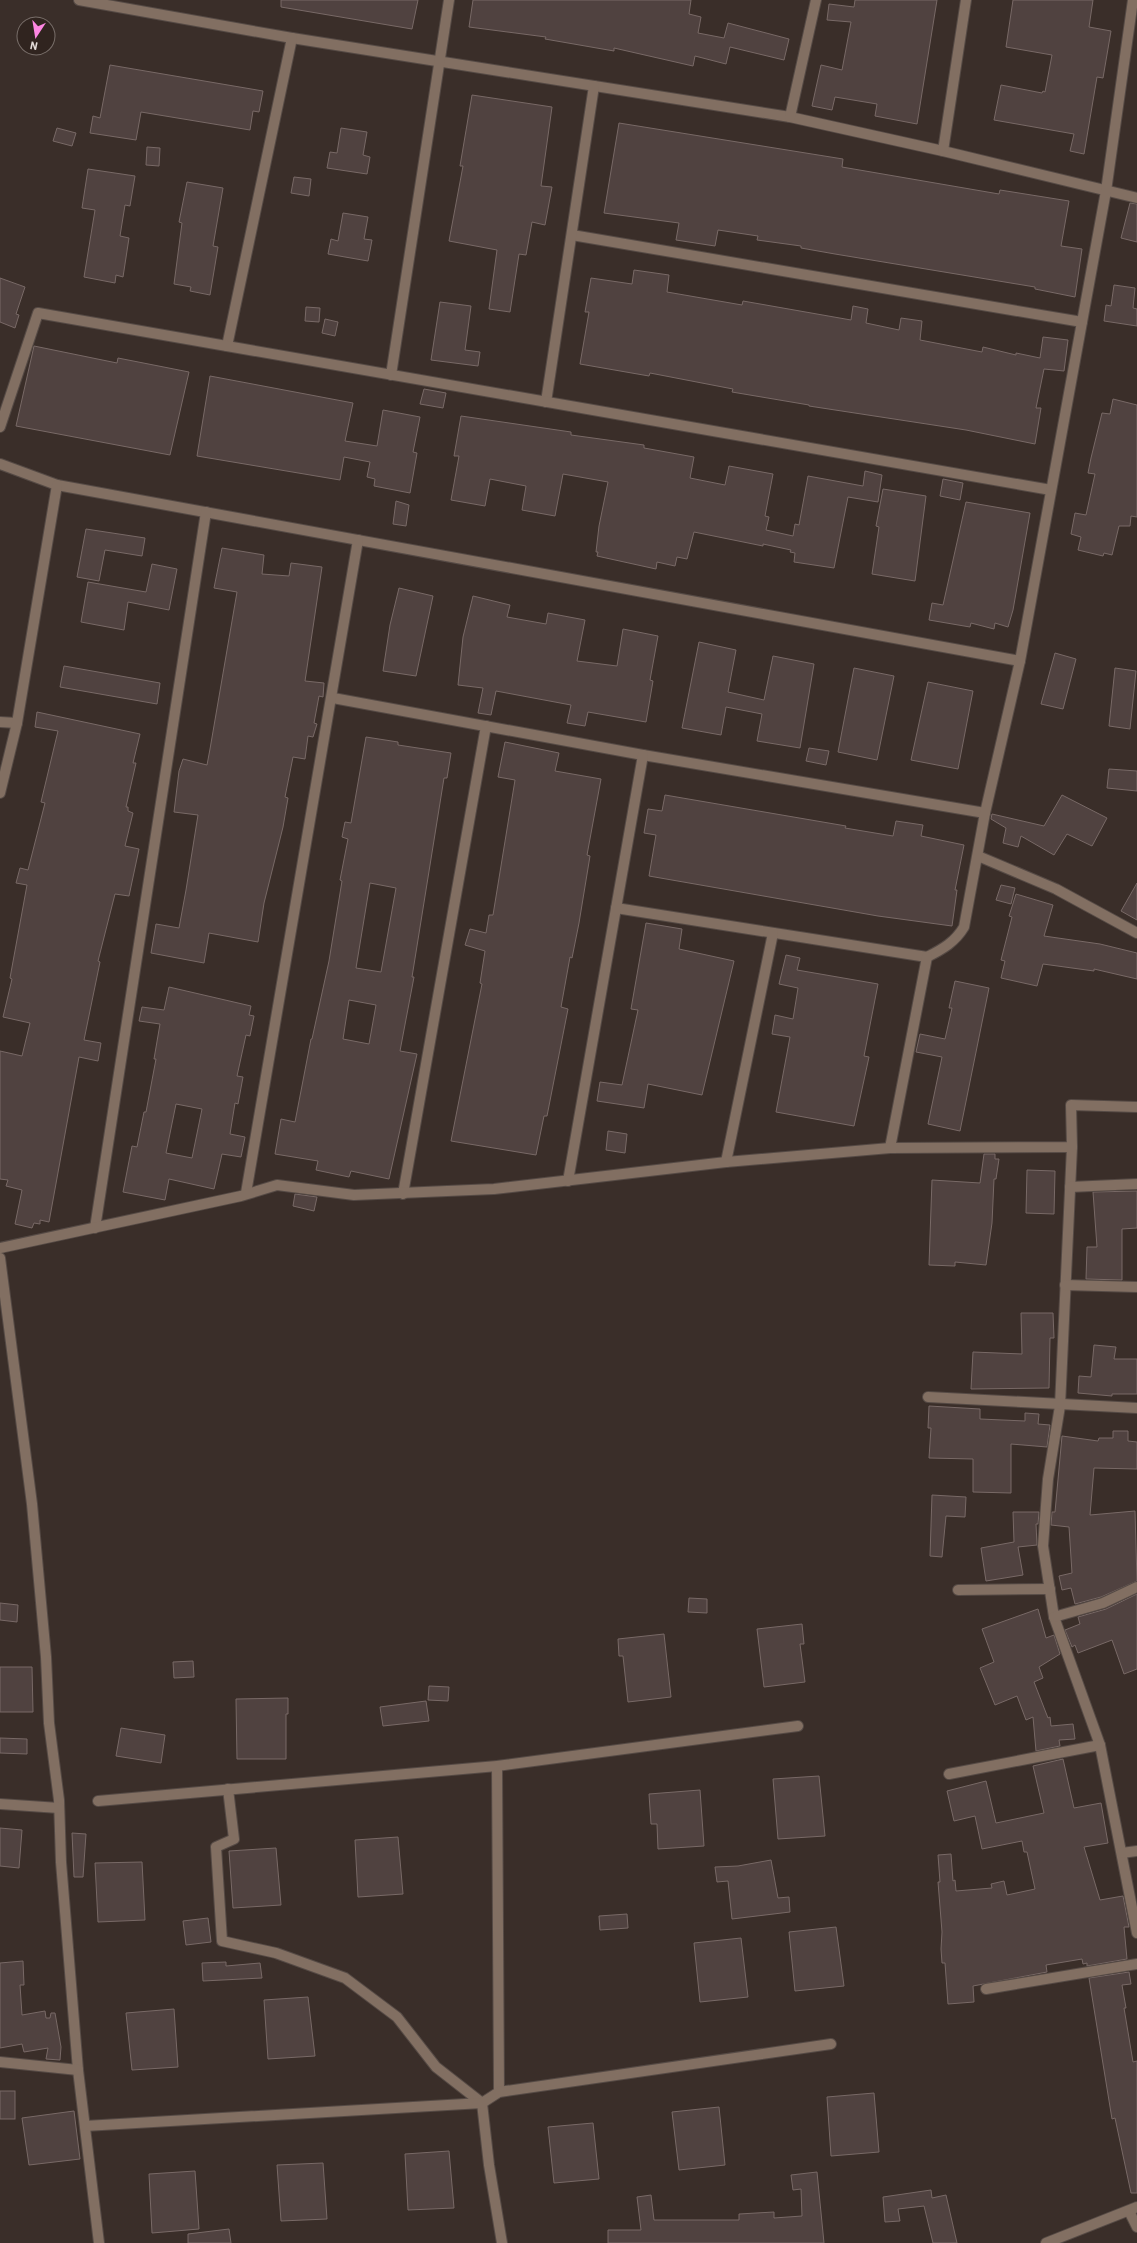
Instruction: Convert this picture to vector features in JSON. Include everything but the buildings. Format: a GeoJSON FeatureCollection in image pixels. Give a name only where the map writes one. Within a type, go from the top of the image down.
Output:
{"type":"FeatureCollection","features":[{"type":"Feature","properties":{"kind":"street"},"geometry":{"type":"LineString","coordinates":[[78,0],[292,38],[790,117],[943,150],[1137,198]]}},
{"type":"Feature","properties":{"kind":"street"},"geometry":{"type":"LineString","coordinates":[[391,375],[449,0]]}},
{"type":"Feature","properties":{"kind":"street"},"geometry":{"type":"LineString","coordinates":[[790,117],[816,0]]}},
{"type":"Feature","properties":{"kind":"street"},"geometry":{"type":"LineString","coordinates":[[943,150],[966,0]]}},
{"type":"Feature","properties":{"kind":"street"},"geometry":{"type":"LineString","coordinates":[[616,908],[928,957],[944,948],[957,938],[964,927],[985,813],[1020,661],[1106,191],[1133,0]]}},
{"type":"Feature","properties":{"kind":"street"},"geometry":{"type":"LineString","coordinates":[[227,346],[292,38]]}},
{"type":"Feature","properties":{"kind":"street"},"geometry":{"type":"LineString","coordinates":[[546,402],[594,86]]}},
{"type":"Feature","properties":{"kind":"street"},"geometry":{"type":"LineString","coordinates":[[572,235],[1082,322]]}},
{"type":"Feature","properties":{"kind":"street"},"geometry":{"type":"LineString","coordinates":[[0,426],[38,313],[1051,490]]}},
{"type":"Feature","properties":{"kind":"street"},"geometry":{"type":"LineString","coordinates":[[0,464],[56,485],[1020,661]]}},
{"type":"Feature","properties":{"kind":"street"},"geometry":{"type":"LineString","coordinates":[[0,793],[17,723],[56,485]]}},
{"type":"Feature","properties":{"kind":"street"},"geometry":{"type":"LineString","coordinates":[[95,1228],[206,512]]}},
{"type":"Feature","properties":{"kind":"street"},"geometry":{"type":"LineString","coordinates":[[246,1193],[333,698],[358,540]]}},
{"type":"Feature","properties":{"kind":"street"},"geometry":{"type":"LineString","coordinates":[[333,698],[643,755],[985,813]]}},
{"type":"Feature","properties":{"kind":"street"},"geometry":{"type":"LineString","coordinates":[[0,722],[17,723]]}},
{"type":"Feature","properties":{"kind":"street"},"geometry":{"type":"LineString","coordinates":[[403,1194],[486,726]]}},
{"type":"Feature","properties":{"kind":"street"},"geometry":{"type":"LineString","coordinates":[[568,1181],[643,755]]}},
{"type":"Feature","properties":{"kind":"street"},"geometry":{"type":"LineString","coordinates":[[978,856],[1056,889],[1137,933]]}},
{"type":"Feature","properties":{"kind":"street"},"geometry":{"type":"LineString","coordinates":[[726,1162],[772,933]]}},
{"type":"Feature","properties":{"kind":"street"},"geometry":{"type":"LineString","coordinates":[[890,1148],[928,957]]}},
{"type":"Feature","properties":{"kind":"street"},"geometry":{"type":"LineString","coordinates":[[1137,1107],[1071,1105],[1072,1147],[1060,1406],[1048,1479],[1043,1546],[1054,1617],[1100,1745],[1137,1933]]}},
{"type":"Feature","properties":{"kind":"street"},"geometry":{"type":"LineString","coordinates":[[0,1248],[241,1196],[246,1193],[277,1185],[354,1195],[403,1194],[494,1189],[726,1162],[890,1148],[1072,1147]]}},
{"type":"Feature","properties":{"kind":"street"},"geometry":{"type":"LineString","coordinates":[[1070,1188],[1137,1184]]}},
{"type":"Feature","properties":{"kind":"street"},"geometry":{"type":"LineString","coordinates":[[0,1258],[32,1504],[46,1657],[49,1723],[59,1808],[61,1862],[78,2070],[99,2243]]}},
{"type":"Feature","properties":{"kind":"street"},"geometry":{"type":"LineString","coordinates":[[1065,1285],[1137,1287]]}},
{"type":"Feature","properties":{"kind":"street"},"geometry":{"type":"LineString","coordinates":[[928,1398],[1060,1406],[1137,1408]]}},
{"type":"Feature","properties":{"kind":"street"},"geometry":{"type":"LineString","coordinates":[[1054,1617],[1103,1603],[1137,1587]]}},
{"type":"Feature","properties":{"kind":"street"},"geometry":{"type":"LineString","coordinates":[[958,1590],[1050,1588]]}},
{"type":"Feature","properties":{"kind":"street"},"geometry":{"type":"LineString","coordinates":[[98,1800],[497,1766],[798,1726]]}},
{"type":"Feature","properties":{"kind":"street"},"geometry":{"type":"LineString","coordinates":[[949,1774],[1100,1745]]}},
{"type":"Feature","properties":{"kind":"street"},"geometry":{"type":"LineString","coordinates":[[497,1766],[499,2092]]}},
{"type":"Feature","properties":{"kind":"street"},"geometry":{"type":"LineString","coordinates":[[228,1789],[234,1839],[216,1847],[222,1941],[276,1953],[345,1978],[398,2016],[436,2067],[482,2103],[489,2165],[502,2243]]}},
{"type":"Feature","properties":{"kind":"street"},"geometry":{"type":"LineString","coordinates":[[0,1804],[59,1808]]}},
{"type":"Feature","properties":{"kind":"street"},"geometry":{"type":"LineString","coordinates":[[1122,1854],[1137,1851]]}},
{"type":"Feature","properties":{"kind":"street"},"geometry":{"type":"LineString","coordinates":[[986,1989],[1137,1964]]}},
{"type":"Feature","properties":{"kind":"street"},"geometry":{"type":"LineString","coordinates":[[85,2126],[482,2103],[499,2092],[831,2044]]}},
{"type":"Feature","properties":{"kind":"street"},"geometry":{"type":"LineString","coordinates":[[0,2062],[78,2070]]}},
{"type":"Feature","properties":{"kind":"street"},"geometry":{"type":"LineString","coordinates":[[1046,2243],[1133,2209],[1137,2227]]}}]}
